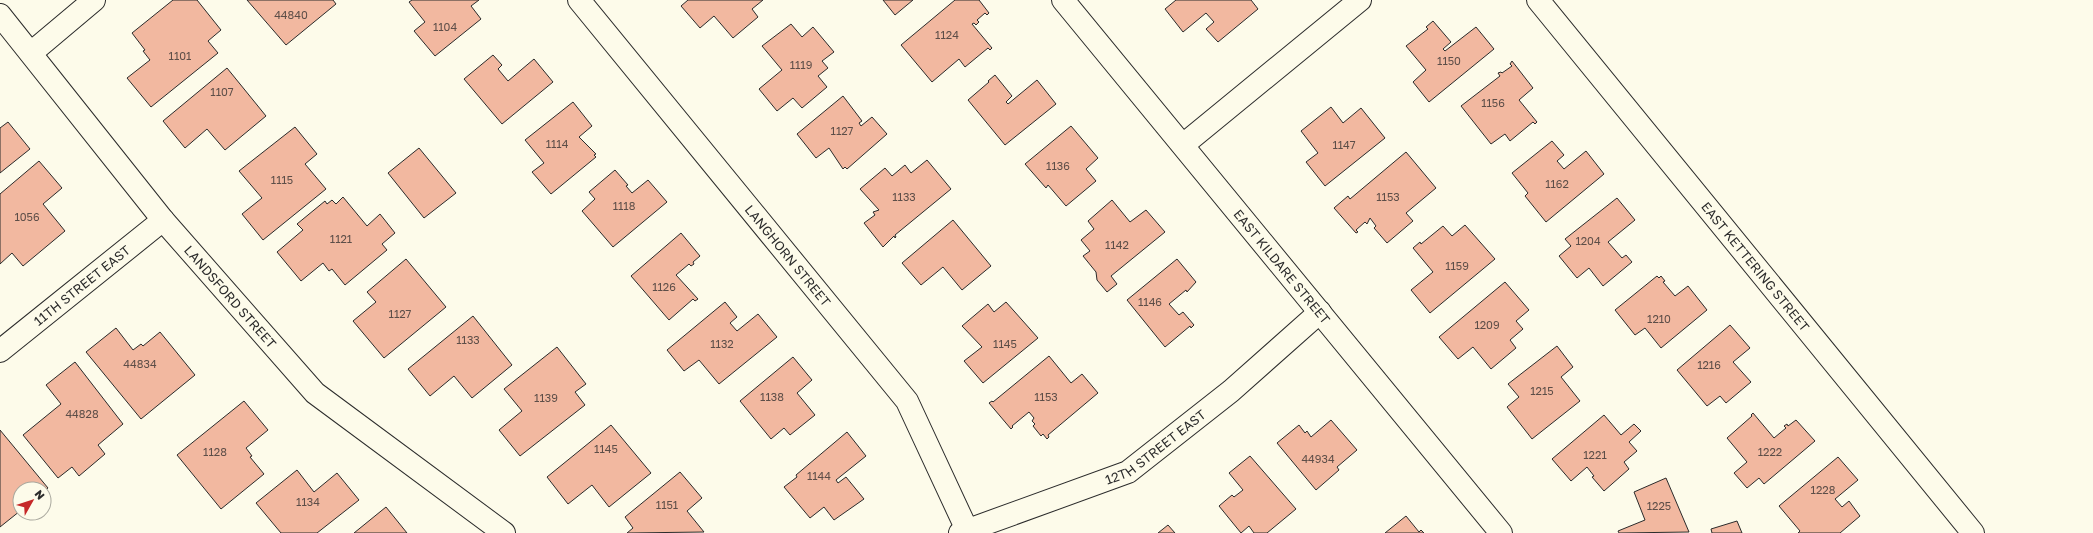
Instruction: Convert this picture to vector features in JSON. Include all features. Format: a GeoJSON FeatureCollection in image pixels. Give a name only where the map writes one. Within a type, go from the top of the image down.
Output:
{"type":"FeatureCollection","features":[{"type":"Feature","properties":{"kind":"street"},"geometry":{"type":"LineString","coordinates":[[31,53],[94,0]]}},
{"type":"Feature","properties":{"kind":"street","name":"LANGHORN STREET"},"geometry":{"type":"LineString","coordinates":[[579,0],[907,401],[964,531]]}},
{"type":"Feature","properties":{"kind":"street","name":"EAST KILDARE STREET"},"geometry":{"type":"LineString","coordinates":[[1063,0],[1501,533]]}},
{"type":"Feature","properties":{"kind":"street"},"geometry":{"type":"LineString","coordinates":[[1183,145],[1360,0]]}},
{"type":"Feature","properties":{"kind":"street","name":"EAST KETTERING STREET"},"geometry":{"type":"LineString","coordinates":[[1538,0],[1973,533]]}},
{"type":"Feature","properties":{"kind":"street","name":"LANDSFORD STREET"},"geometry":{"type":"LineString","coordinates":[[0,15],[163,220],[315,393],[504,533]]}},
{"type":"Feature","properties":{"kind":"street","name":"11TH STREET EAST"},"geometry":{"type":"LineString","coordinates":[[0,351],[163,220]]}},
{"type":"Feature","properties":{"kind":"street","name":"12TH STREET EAST"},"geometry":{"type":"LineString","coordinates":[[964,531],[1128,472],[1231,391],[1320,312]]}},
{"type":"Feature","properties":{"kind":"building"},"geometry":{"type":"Polygon","coordinates":[[[173,0],[197,0],[221,30],[208,41],[218,53],[151,107],[127,78],[150,60],[143,51],[145,50],[132,33],[173,0]]]}},
{"type":"Feature","properties":{"kind":"building"},"geometry":{"type":"Polygon","coordinates":[[[247,0],[333,0],[336,4],[286,45],[247,0]]]}},
{"type":"Feature","properties":{"kind":"building"},"geometry":{"type":"Polygon","coordinates":[[[412,0],[479,0],[471,6],[481,19],[435,56],[414,31],[425,22],[409,2],[412,0]]]}},
{"type":"Feature","properties":{"kind":"building"},"geometry":{"type":"Polygon","coordinates":[[[688,0],[763,0],[752,9],[758,17],[733,38],[714,16],[700,28],[681,6],[688,0]]]}},
{"type":"Feature","properties":{"kind":"building"},"geometry":{"type":"Polygon","coordinates":[[[883,0],[913,0],[895,15],[883,0]]]}},
{"type":"Feature","properties":{"kind":"building"},"geometry":{"type":"Polygon","coordinates":[[[955,0],[979,0],[989,13],[987,15],[985,13],[977,20],[979,22],[976,25],[974,23],[972,24],[992,48],[990,50],[988,48],[965,67],[959,59],[932,82],[901,45],[955,0]]]}},
{"type":"Feature","properties":{"kind":"building"},"geometry":{"type":"Polygon","coordinates":[[[1176,0],[1251,0],[1258,9],[1218,42],[1206,29],[1214,22],[1206,13],[1183,32],[1165,9],[1176,0]]]}},
{"type":"Feature","properties":{"kind":"building"},"geometry":{"type":"Polygon","coordinates":[[[1433,21],[1451,42],[1443,49],[1445,51],[1476,27],[1494,49],[1429,102],[1413,82],[1426,70],[1406,46],[1428,29],[1426,27],[1433,21]]]}},
{"type":"Feature","properties":{"kind":"building"},"geometry":{"type":"Polygon","coordinates":[[[791,24],[802,37],[813,27],[834,52],[822,61],[828,68],[818,76],[827,87],[802,108],[793,98],[777,111],[759,89],[782,70],[762,46],[791,24]]]}},
{"type":"Feature","properties":{"kind":"building"},"geometry":{"type":"Polygon","coordinates":[[[493,55],[502,65],[498,69],[508,81],[534,59],[553,82],[502,124],[464,79],[493,55]]]}},
{"type":"Feature","properties":{"kind":"building"},"geometry":{"type":"Polygon","coordinates":[[[1512,61],[1533,88],[1519,100],[1537,122],[1535,124],[1533,122],[1510,141],[1505,134],[1491,144],[1461,106],[1500,76],[1498,73],[1502,73],[1512,66],[1510,64],[1512,61]]]}},
{"type":"Feature","properties":{"kind":"building"},"geometry":{"type":"Polygon","coordinates":[[[227,68],[266,116],[225,150],[207,129],[185,148],[163,121],[227,68]]]}},
{"type":"Feature","properties":{"kind":"building"},"geometry":{"type":"Polygon","coordinates":[[[995,75],[1012,96],[1006,102],[1008,104],[1037,80],[1056,104],[1005,145],[968,100],[995,75]]]}},
{"type":"Feature","properties":{"kind":"building"},"geometry":{"type":"Polygon","coordinates":[[[843,96],[862,121],[859,123],[861,126],[872,117],[887,134],[847,169],[845,167],[843,169],[829,148],[816,158],[797,134],[843,96]]]}},
{"type":"Feature","properties":{"kind":"building"},"geometry":{"type":"Polygon","coordinates":[[[573,102],[592,126],[579,137],[596,154],[594,155],[596,157],[551,194],[532,172],[544,163],[525,140],[573,102]]]}},
{"type":"Feature","properties":{"kind":"building"},"geometry":{"type":"Polygon","coordinates":[[[1331,107],[1343,123],[1361,108],[1385,138],[1325,186],[1306,162],[1318,153],[1301,131],[1331,107]]]}},
{"type":"Feature","properties":{"kind":"building"},"geometry":{"type":"Polygon","coordinates":[[[8,122],[30,149],[0,173],[0,128],[8,122]]]}},
{"type":"Feature","properties":{"kind":"building"},"geometry":{"type":"Polygon","coordinates":[[[1071,126],[1098,158],[1086,169],[1096,181],[1066,206],[1048,185],[1046,188],[1025,164],[1071,126]]]}},
{"type":"Feature","properties":{"kind":"building"},"geometry":{"type":"Polygon","coordinates":[[[295,127],[317,154],[305,164],[326,189],[263,240],[242,214],[262,198],[239,171],[295,127]]]}},
{"type":"Feature","properties":{"kind":"building"},"geometry":{"type":"Polygon","coordinates":[[[1552,141],[1564,155],[1557,161],[1564,169],[1586,151],[1604,174],[1546,222],[1525,196],[1528,193],[1512,173],[1552,141]]]}},
{"type":"Feature","properties":{"kind":"building"},"geometry":{"type":"Polygon","coordinates":[[[419,148],[456,193],[424,218],[388,173],[419,148]]]}},
{"type":"Feature","properties":{"kind":"building"},"geometry":{"type":"Polygon","coordinates":[[[1406,152],[1436,188],[1406,213],[1413,221],[1387,243],[1374,228],[1376,226],[1370,218],[1367,224],[1365,222],[1356,230],[1358,232],[1356,233],[1334,208],[1348,196],[1350,199],[1406,152]]]}},
{"type":"Feature","properties":{"kind":"building"},"geometry":{"type":"Polygon","coordinates":[[[927,160],[951,189],[895,235],[895,238],[894,236],[883,247],[864,223],[875,215],[873,212],[879,210],[860,189],[885,168],[892,176],[905,165],[911,173],[927,160]]]}},
{"type":"Feature","properties":{"kind":"building"},"geometry":{"type":"Polygon","coordinates":[[[39,161],[62,188],[43,204],[65,231],[23,266],[12,253],[0,264],[0,194],[39,161]]]}},
{"type":"Feature","properties":{"kind":"building"},"geometry":{"type":"Polygon","coordinates":[[[615,170],[628,185],[626,186],[632,193],[648,180],[667,202],[613,247],[582,211],[595,199],[589,192],[615,170]]]}},
{"type":"Feature","properties":{"kind":"building"},"geometry":{"type":"Polygon","coordinates":[[[343,197],[367,226],[380,214],[395,233],[382,244],[387,250],[345,285],[332,269],[329,271],[323,263],[301,281],[277,252],[303,230],[297,224],[325,201],[327,204],[332,200],[336,204],[343,197]]]}},
{"type":"Feature","properties":{"kind":"building"},"geometry":{"type":"Polygon","coordinates":[[[1617,198],[1635,220],[1608,242],[1622,258],[1626,255],[1632,262],[1603,286],[1589,268],[1577,278],[1559,256],[1571,246],[1565,239],[1617,198]]]}},
{"type":"Feature","properties":{"kind":"building"},"geometry":{"type":"Polygon","coordinates":[[[1112,200],[1130,222],[1146,210],[1165,232],[1111,276],[1117,284],[1107,292],[1097,280],[1096,272],[1083,256],[1090,251],[1081,240],[1094,229],[1088,221],[1112,200]]]}},
{"type":"Feature","properties":{"kind":"building"},"geometry":{"type":"Polygon","coordinates":[[[953,220],[991,266],[962,290],[943,267],[921,285],[902,263],[953,220]]]}},
{"type":"Feature","properties":{"kind":"building"},"geometry":{"type":"Polygon","coordinates":[[[1465,225],[1495,259],[1430,313],[1411,290],[1433,272],[1413,248],[1420,242],[1421,244],[1443,226],[1452,236],[1465,225]]]}},
{"type":"Feature","properties":{"kind":"building"},"geometry":{"type":"Polygon","coordinates":[[[681,233],[700,256],[693,262],[694,264],[691,266],[689,264],[676,275],[698,299],[695,301],[693,299],[669,320],[631,276],[681,233]]]}},
{"type":"Feature","properties":{"kind":"building"},"geometry":{"type":"Polygon","coordinates":[[[406,259],[446,307],[384,358],[353,321],[376,302],[367,292],[406,259]]]}},
{"type":"Feature","properties":{"kind":"building"},"geometry":{"type":"Polygon","coordinates":[[[1177,259],[1196,282],[1187,292],[1186,290],[1169,304],[1179,315],[1183,312],[1194,325],[1191,328],[1190,326],[1165,347],[1127,300],[1177,259]]]}},
{"type":"Feature","properties":{"kind":"building"},"geometry":{"type":"Polygon","coordinates":[[[1657,276],[1659,278],[1661,276],[1665,281],[1663,282],[1675,296],[1688,286],[1707,310],[1661,348],[1645,328],[1635,335],[1615,310],[1657,276]]]}},
{"type":"Feature","properties":{"kind":"building"},"geometry":{"type":"Polygon","coordinates":[[[1505,282],[1529,310],[1516,321],[1523,329],[1510,340],[1516,348],[1491,369],[1473,347],[1458,359],[1439,337],[1505,282]]]}},
{"type":"Feature","properties":{"kind":"building"},"geometry":{"type":"Polygon","coordinates":[[[725,302],[737,317],[730,323],[737,331],[758,314],[777,337],[719,384],[699,360],[684,371],[667,350],[725,302]]]}},
{"type":"Feature","properties":{"kind":"building"},"geometry":{"type":"Polygon","coordinates":[[[1006,302],[1038,338],[983,383],[964,361],[982,347],[962,326],[988,304],[994,312],[1006,302]]]}},
{"type":"Feature","properties":{"kind":"building"},"geometry":{"type":"Polygon","coordinates":[[[473,316],[512,365],[472,398],[454,376],[430,396],[408,369],[473,316]]]}},
{"type":"Feature","properties":{"kind":"building"},"geometry":{"type":"Polygon","coordinates":[[[1730,325],[1750,348],[1733,362],[1751,382],[1726,403],[1720,396],[1707,406],[1677,370],[1730,325]]]}},
{"type":"Feature","properties":{"kind":"building"},"geometry":{"type":"Polygon","coordinates":[[[116,328],[133,350],[141,344],[143,346],[160,332],[195,375],[141,419],[86,352],[116,328]]]}},
{"type":"Feature","properties":{"kind":"building"},"geometry":{"type":"Polygon","coordinates":[[[1557,346],[1573,367],[1561,377],[1580,401],[1532,439],[1507,407],[1519,397],[1508,384],[1557,346]]]}},
{"type":"Feature","properties":{"kind":"building"},"geometry":{"type":"Polygon","coordinates":[[[557,347],[586,384],[575,392],[585,405],[520,456],[499,430],[522,411],[504,389],[557,347]]]}},
{"type":"Feature","properties":{"kind":"building"},"geometry":{"type":"Polygon","coordinates":[[[1049,356],[1071,383],[1082,374],[1098,393],[1048,435],[1049,437],[1047,439],[1043,434],[1041,436],[1033,426],[1035,424],[1032,421],[1034,418],[1029,412],[1012,426],[1013,427],[1011,429],[989,403],[992,401],[993,402],[1049,356]]]}},
{"type":"Feature","properties":{"kind":"building"},"geometry":{"type":"Polygon","coordinates":[[[793,357],[812,380],[797,393],[815,415],[790,435],[784,428],[771,439],[740,401],[793,357]]]}},
{"type":"Feature","properties":{"kind":"building"},"geometry":{"type":"Polygon","coordinates":[[[75,362],[123,424],[98,445],[105,454],[79,476],[72,467],[58,478],[23,435],[61,404],[46,385],[75,362]]]}},
{"type":"Feature","properties":{"kind":"building"},"geometry":{"type":"Polygon","coordinates":[[[244,401],[268,430],[246,448],[252,456],[250,457],[264,474],[221,509],[177,455],[244,401]]]}},
{"type":"Feature","properties":{"kind":"building"},"geometry":{"type":"Polygon","coordinates":[[[1753,413],[1774,438],[1786,428],[1784,426],[1787,424],[1788,426],[1796,420],[1815,441],[1764,484],[1759,478],[1747,488],[1734,473],[1747,462],[1727,438],[1752,416],[1751,415],[1753,413]]]}},
{"type":"Feature","properties":{"kind":"building"},"geometry":{"type":"Polygon","coordinates":[[[1604,415],[1621,435],[1634,424],[1641,431],[1629,442],[1637,451],[1624,462],[1629,469],[1604,491],[1592,477],[1594,476],[1587,467],[1571,481],[1552,459],[1604,415]]]}},
{"type":"Feature","properties":{"kind":"building"},"geometry":{"type":"Polygon","coordinates":[[[1331,420],[1357,450],[1337,467],[1339,470],[1316,490],[1277,443],[1299,425],[1305,433],[1307,431],[1311,437],[1331,420]]]}},
{"type":"Feature","properties":{"kind":"building"},"geometry":{"type":"Polygon","coordinates":[[[611,425],[651,473],[609,507],[592,485],[568,504],[547,477],[611,425]]]}},
{"type":"Feature","properties":{"kind":"building"},"geometry":{"type":"Polygon","coordinates":[[[0,430],[42,481],[12,481],[12,517],[0,527],[0,430]]]}},
{"type":"Feature","properties":{"kind":"building"},"geometry":{"type":"Polygon","coordinates":[[[847,432],[866,456],[836,480],[838,483],[846,477],[864,499],[834,520],[824,507],[810,518],[784,487],[847,432]]]}},
{"type":"Feature","properties":{"kind":"building"},"geometry":{"type":"Polygon","coordinates":[[[1250,456],[1296,509],[1267,533],[1254,533],[1249,526],[1241,533],[1219,506],[1232,495],[1234,497],[1243,490],[1229,473],[1250,456]]]}},
{"type":"Feature","properties":{"kind":"building"},"geometry":{"type":"Polygon","coordinates":[[[1838,457],[1858,480],[1835,499],[1842,507],[1849,501],[1860,516],[1840,533],[1798,533],[1800,531],[1779,506],[1838,457]]]}},
{"type":"Feature","properties":{"kind":"building"},"geometry":{"type":"Polygon","coordinates":[[[297,470],[314,492],[337,473],[359,500],[317,533],[281,533],[256,503],[297,470]]]}},
{"type":"Feature","properties":{"kind":"building"},"geometry":{"type":"Polygon","coordinates":[[[680,472],[702,498],[687,511],[704,532],[627,533],[633,528],[625,517],[680,472]]]}},
{"type":"Feature","properties":{"kind":"building"},"geometry":{"type":"Polygon","coordinates":[[[1666,478],[1689,532],[1619,533],[1618,531],[1645,520],[1634,492],[1666,478]]]}},
{"type":"Feature","properties":{"kind":"building"},"geometry":{"type":"Polygon","coordinates":[[[386,507],[407,533],[354,533],[386,507]]]}},
{"type":"Feature","properties":{"kind":"building"},"geometry":{"type":"Polygon","coordinates":[[[1406,516],[1419,532],[1421,530],[1424,533],[1385,533],[1406,516]]]}},
{"type":"Feature","properties":{"kind":"building"},"geometry":{"type":"Polygon","coordinates":[[[1737,521],[1742,533],[1712,533],[1711,529],[1737,521]]]}},
{"type":"Feature","properties":{"kind":"building"},"geometry":{"type":"Polygon","coordinates":[[[1168,525],[1175,533],[1158,533],[1168,525]]]}}]}
